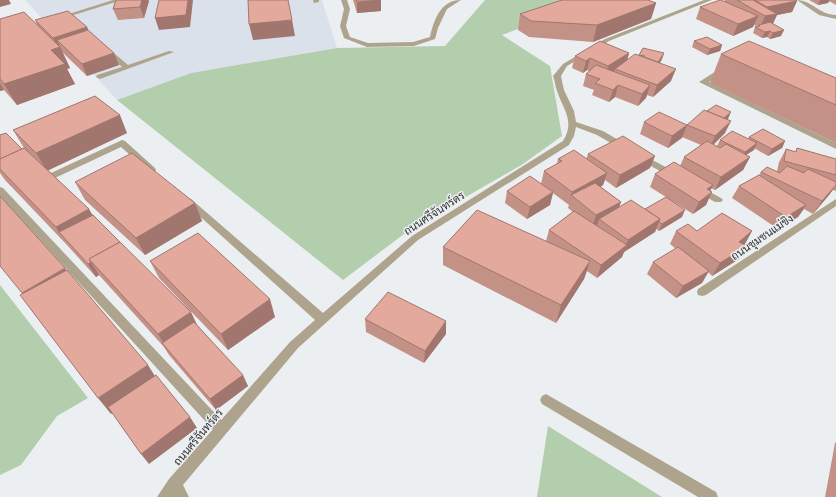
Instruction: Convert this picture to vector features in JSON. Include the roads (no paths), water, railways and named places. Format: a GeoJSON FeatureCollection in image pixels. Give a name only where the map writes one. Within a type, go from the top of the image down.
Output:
{"type":"FeatureCollection","features":[{"type":"Feature","properties":{"kind":"street"},"geometry":{"type":"LineString","coordinates":[[49,21],[119,0]]}},
{"type":"Feature","properties":{"kind":"street"},"geometry":{"type":"LineString","coordinates":[[344,0],[347,8],[343,26],[347,38],[367,45],[414,44],[433,38],[435,28],[444,8],[458,0]]}},
{"type":"Feature","properties":{"kind":"street","name":"ถนนศรีจันทร์ดร"},"geometry":{"type":"LineString","coordinates":[[164,497],[294,345],[415,238],[566,143],[572,134],[571,110],[561,91],[557,76],[565,65],[607,40],[709,0]]}},
{"type":"Feature","properties":{"kind":"street"},"geometry":{"type":"LineString","coordinates":[[800,0],[819,14],[830,18],[836,17]]}},
{"type":"Feature","properties":{"kind":"street"},"geometry":{"type":"LineString","coordinates":[[70,15],[75,20]]}},
{"type":"Feature","properties":{"kind":"street"},"geometry":{"type":"LineString","coordinates":[[104,46],[126,67]]}},
{"type":"Feature","properties":{"kind":"street"},"geometry":{"type":"LineString","coordinates":[[100,77],[170,52]]}},
{"type":"Feature","properties":{"kind":"street"},"geometry":{"type":"LineString","coordinates":[[731,66],[703,82],[836,146]]}},
{"type":"Feature","properties":{"kind":"street"},"geometry":{"type":"LineString","coordinates":[[572,123],[600,133],[718,200]]}},
{"type":"Feature","properties":{"kind":"street"},"geometry":{"type":"LineString","coordinates":[[52,176],[122,143],[158,174]]}},
{"type":"Feature","properties":{"kind":"street"},"geometry":{"type":"LineString","coordinates":[[0,190],[221,430]]}},
{"type":"Feature","properties":{"kind":"street"},"geometry":{"type":"LineString","coordinates":[[181,195],[323,320]]}},
{"type":"Feature","properties":{"kind":"street","name":"ถนนชุมชนแม่ขิง"},"geometry":{"type":"LineString","coordinates":[[702,292],[836,202]]}},
{"type":"Feature","properties":{"kind":"street"},"geometry":{"type":"LineString","coordinates":[[546,400],[711,497]]}},
{"type":"Feature","properties":{"kind":"street"},"geometry":{"type":"LineString","coordinates":[[174,484],[182,497]]}}]}
